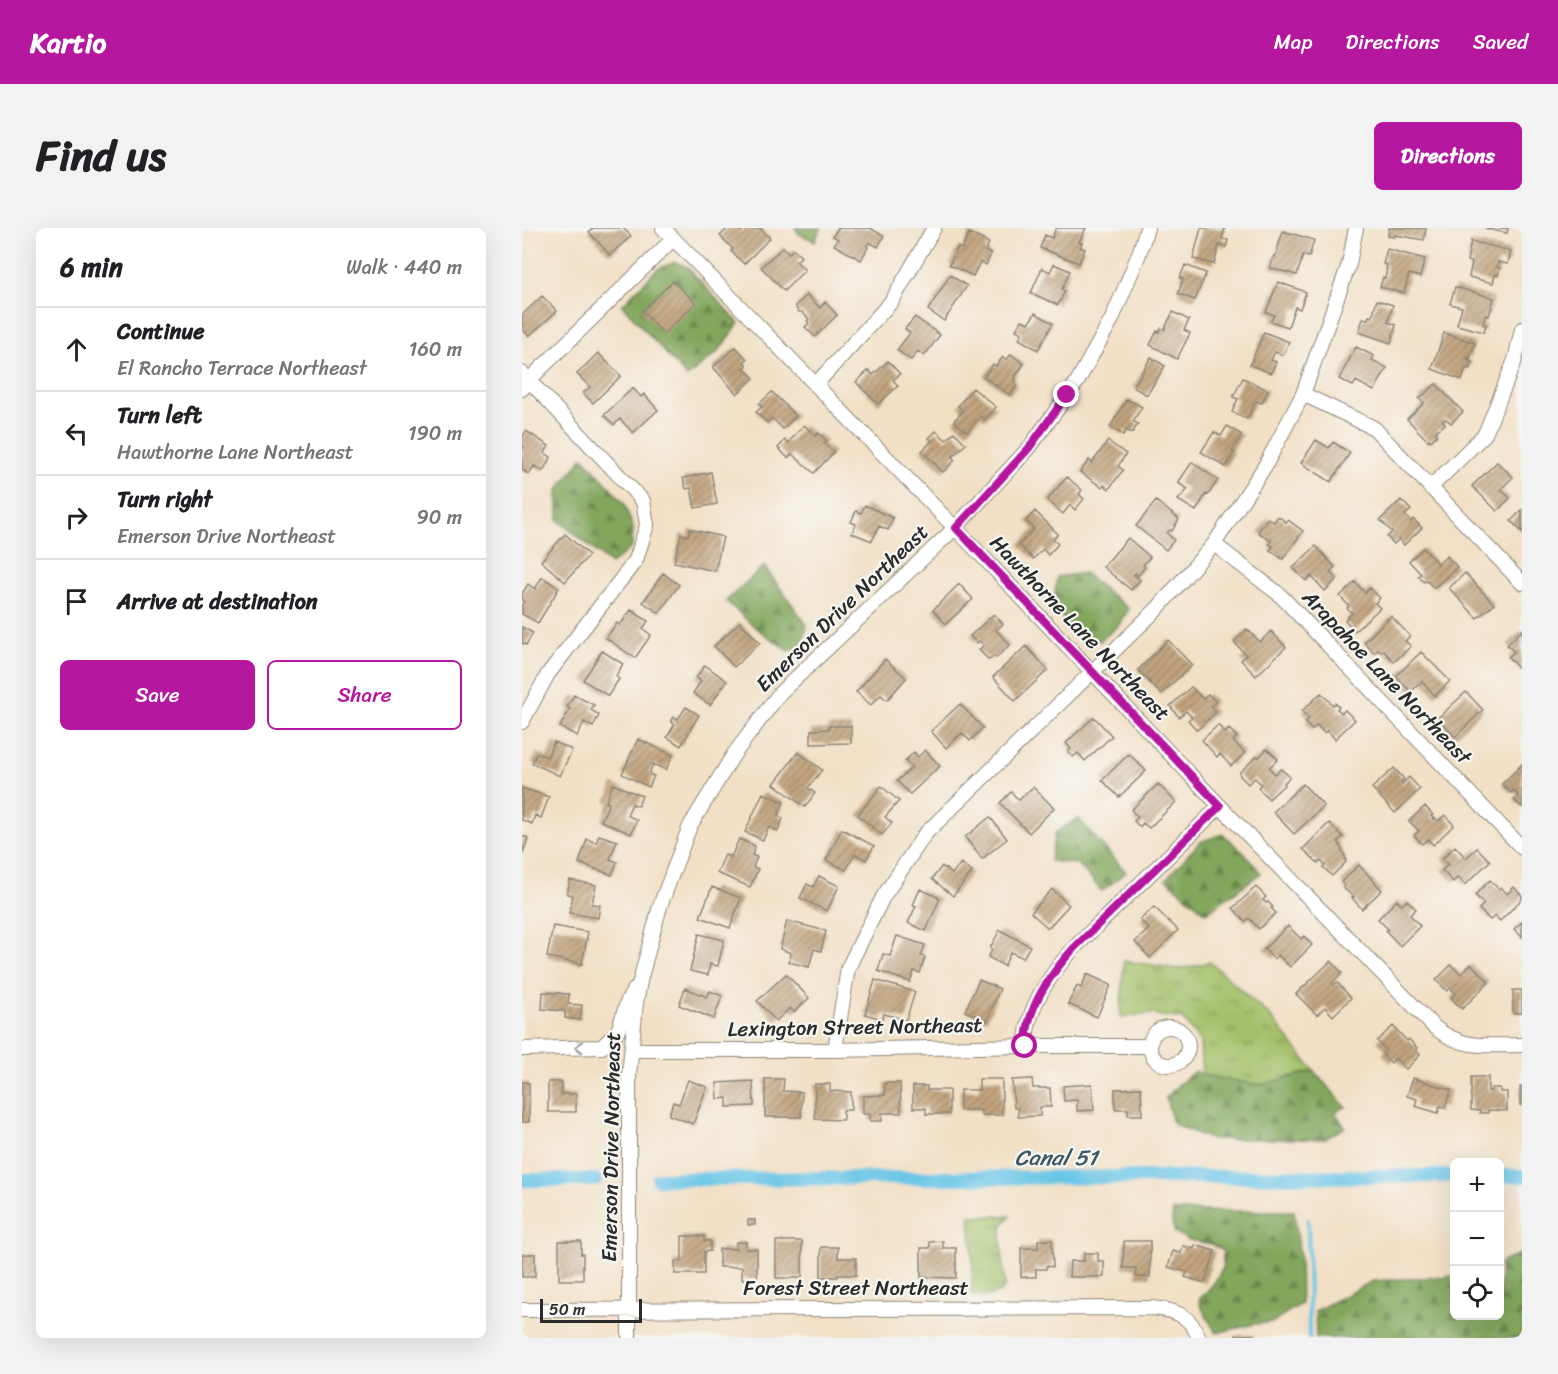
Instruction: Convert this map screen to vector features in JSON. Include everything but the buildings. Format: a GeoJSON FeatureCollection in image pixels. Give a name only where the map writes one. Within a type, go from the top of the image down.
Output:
{"type":"FeatureCollection","features":[{"type":"Feature","properties":{"kind":"street","name":"Hawthorne Lane Northeast"},"geometry":{"type":"LineString","coordinates":[[663,228],[956,528],[1434,1027],[1447,1037],[1461,1043],[1522,1045]]}},
{"type":"Feature","properties":{"kind":"street"},"geometry":{"type":"LineString","coordinates":[[816,384],[892,301],[934,228]]}},
{"type":"Feature","properties":{"kind":"street","name":"Emerson Drive Northeast"},"geometry":{"type":"LineString","coordinates":[[629,1338],[629,1076],[636,1003],[660,906],[690,825],[734,754],[780,693],[956,528],[1029,448],[1077,382],[1112,318],[1147,228]]}},
{"type":"Feature","properties":{"kind":"street"},"geometry":{"type":"LineString","coordinates":[[836,1050],[848,968],[883,897],[925,834],[1157,609],[1214,544],[1264,466],[1304,394],[1349,264],[1356,228]]}},
{"type":"Feature","properties":{"kind":"street"},"geometry":{"type":"LineString","coordinates":[[522,723],[548,674],[636,560],[647,525],[643,501],[524,380],[673,239]]}},
{"type":"Feature","properties":{"kind":"street"},"geometry":{"type":"LineString","coordinates":[[1430,488],[1485,434],[1518,361],[1522,329]]}},
{"type":"Feature","properties":{"kind":"street"},"geometry":{"type":"LineString","coordinates":[[1304,394],[1374,428],[1522,583]]}},
{"type":"Feature","properties":{"kind":"street","name":"Arapahoe Lane Northeast"},"geometry":{"type":"LineString","coordinates":[[1214,544],[1280,595],[1522,848]]}},
{"type":"Feature","properties":{"kind":"street"},"geometry":{"type":"LineString","coordinates":[[1025,1046],[1029,1021],[1055,970],[1074,948],[1220,806]]}},
{"type":"Feature","properties":{"kind":"street"},"geometry":{"type":"LineString","coordinates":[[522,1049],[602,1047],[618,1031],[628,1000],[640,981]]}},
{"type":"Feature","properties":{"kind":"street","name":"Lexington Street Northeast"},"geometry":{"type":"LineString","coordinates":[[632,1050],[1150,1046]]}},
{"type":"Feature","properties":{"kind":"street","name":"Forest Street Northeast"},"geometry":{"type":"LineString","coordinates":[[522,1310],[1152,1308],[1167,1309],[1188,1319],[1195,1327],[1199,1338]]}},
{"type":"Feature","properties":{"kind":"green space"},"geometry":{"type":"Polygon","coordinates":[[[795,228],[821,228],[815,241],[799,234],[795,228]]]}},
{"type":"Feature","properties":{"kind":"green space"},"geometry":{"type":"Polygon","coordinates":[[[675,262],[686,266],[739,323],[718,352],[687,377],[622,305],[657,269],[675,262]]]}},
{"type":"Feature","properties":{"kind":"green space"},"geometry":{"type":"Polygon","coordinates":[[[583,457],[624,503],[633,528],[632,547],[611,564],[558,520],[558,490],[583,457]]]}},
{"type":"Feature","properties":{"kind":"green space"},"geometry":{"type":"Polygon","coordinates":[[[764,566],[807,625],[803,643],[789,651],[756,628],[726,601],[764,566]]]}},
{"type":"Feature","properties":{"kind":"green space"},"geometry":{"type":"Polygon","coordinates":[[[1084,573],[1129,609],[1119,625],[1100,641],[1085,641],[1064,620],[1055,599],[1057,577],[1084,573]]]}},
{"type":"Feature","properties":{"kind":"green space"},"geometry":{"type":"Polygon","coordinates":[[[1078,818],[1126,872],[1102,891],[1078,864],[1050,861],[1055,833],[1078,818]]]}},
{"type":"Feature","properties":{"kind":"green space"},"geometry":{"type":"Polygon","coordinates":[[[1223,834],[1261,873],[1206,913],[1166,879],[1200,842],[1223,834]]]}},
{"type":"Feature","properties":{"kind":"green space"},"geometry":{"type":"Polygon","coordinates":[[[1124,961],[1180,969],[1210,962],[1271,1017],[1314,1071],[1260,1085],[1202,1075],[1200,1042],[1183,1019],[1151,1014],[1120,1017],[1124,961]]]}},
{"type":"Feature","properties":{"kind":"green space"},"geometry":{"type":"Polygon","coordinates":[[[1195,1071],[1202,1075],[1260,1085],[1314,1071],[1346,1107],[1335,1112],[1345,1127],[1325,1139],[1210,1139],[1173,1124],[1166,1098],[1195,1071]]]}},
{"type":"Feature","properties":{"kind":"green space"},"geometry":{"type":"Polygon","coordinates":[[[1173,1211],[1294,1211],[1300,1256],[1301,1304],[1275,1322],[1216,1333],[1199,1300],[1214,1283],[1223,1267],[1223,1251],[1211,1244],[1189,1240],[1175,1233],[1172,1222],[1173,1211]]]}},
{"type":"Feature","properties":{"kind":"green space"},"geometry":{"type":"Polygon","coordinates":[[[970,1216],[1010,1216],[1003,1225],[1001,1238],[1005,1287],[994,1294],[984,1296],[971,1294],[973,1267],[970,1216]]]}},
{"type":"Feature","properties":{"kind":"green space"},"geometry":{"type":"Polygon","coordinates":[[[1522,1253],[1522,1338],[1316,1338],[1315,1311],[1373,1281],[1450,1276],[1450,1320],[1504,1320],[1504,1261],[1522,1253]]]}},
{"type":"Feature","properties":{"kind":"waterway","name":"Canal 51"},"geometry":{"type":"LineString","coordinates":[[658,1179],[1450,1176]]}},
{"type":"Feature","properties":{"kind":"waterway","name":"Canal 51"},"geometry":{"type":"LineString","coordinates":[[1504,1176],[1522,1176]]}},
{"type":"Feature","properties":{"kind":"waterway","name":"Canal 51"},"geometry":{"type":"LineString","coordinates":[[522,1180],[595,1180]]}},
{"type":"Feature","properties":{"kind":"waterway"},"geometry":{"type":"LineString","coordinates":[[1308,1220],[1309,1338]]}},
{"type":"Feature","properties":{"kind":"route"},"geometry":{"type":"LineString","coordinates":[[1025,1046],[1029,1021],[1055,970],[1074,948],[1220,806],[956,528],[1029,448],[1067,395]]}}]}
